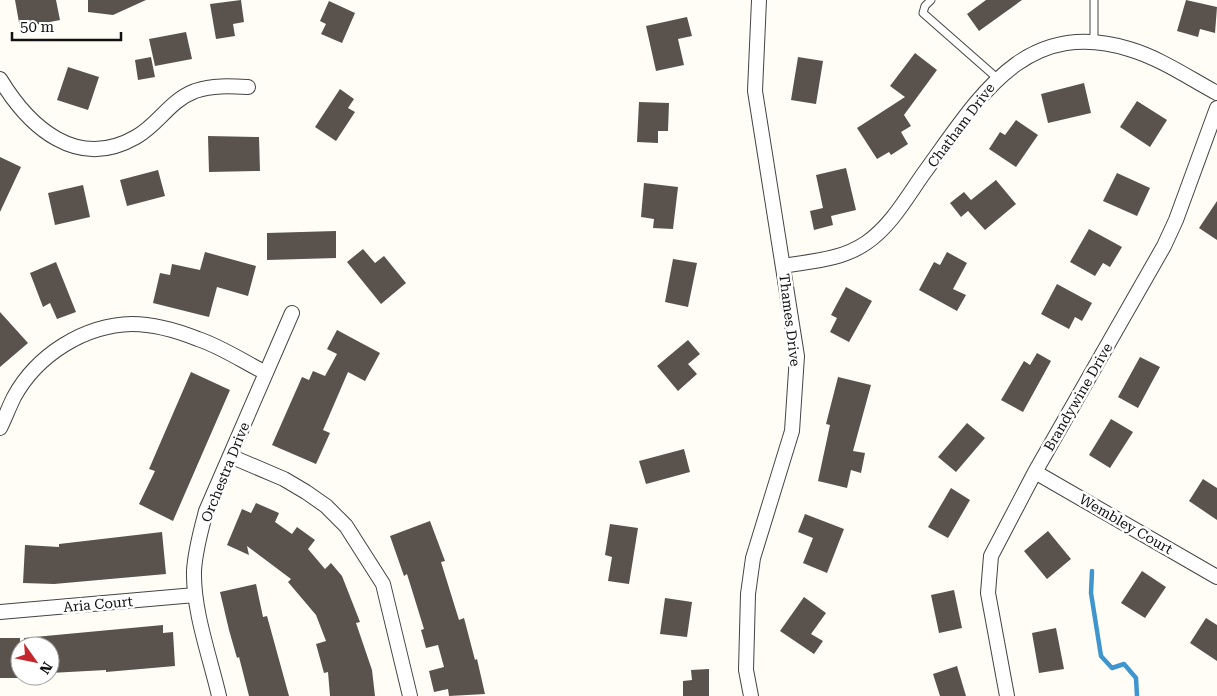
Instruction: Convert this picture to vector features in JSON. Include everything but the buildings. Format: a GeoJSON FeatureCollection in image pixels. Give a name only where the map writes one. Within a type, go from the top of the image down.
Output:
{"type":"FeatureCollection","features":[{"type":"Feature","properties":{"kind":"street","name":"Thames Drive"},"geometry":{"type":"LineString","coordinates":[[751,696],[746,670],[746,634],[753,558],[792,431],[797,356],[755,91],[760,0]]}},
{"type":"Feature","properties":{"kind":"street","name":"Chatham Drive"},"geometry":{"type":"LineString","coordinates":[[783,266],[840,257],[879,233],[976,102],[997,78],[1027,56],[1049,46],[1091,42],[1112,44],[1143,54],[1217,93]]}},
{"type":"Feature","properties":{"kind":"street"},"geometry":{"type":"LineString","coordinates":[[0,79],[14,101],[34,124],[60,142],[88,148],[114,146],[136,137],[155,122],[174,101],[196,91],[216,86],[248,87]]}},
{"type":"Feature","properties":{"kind":"street","name":"Brandywine Drive"},"geometry":{"type":"LineString","coordinates":[[1007,696],[988,593],[991,556],[1035,472],[1164,246],[1176,220],[1217,108]]}},
{"type":"Feature","properties":{"kind":"street","name":"Orchestra Drive"},"geometry":{"type":"LineString","coordinates":[[219,696],[195,595],[194,570],[198,542],[206,511],[292,314]]}},
{"type":"Feature","properties":{"kind":"street"},"geometry":{"type":"LineString","coordinates":[[0,428],[15,396],[34,369],[62,345],[95,330],[132,324],[165,329],[200,339],[266,373]]}},
{"type":"Feature","properties":{"kind":"street"},"geometry":{"type":"LineString","coordinates":[[230,456],[284,479],[306,492],[326,506],[346,526],[383,584],[410,696]]}},
{"type":"Feature","properties":{"kind":"street","name":"Wembley Court"},"geometry":{"type":"LineString","coordinates":[[1035,472],[1217,577]]}},
{"type":"Feature","properties":{"kind":"street","name":"Aria Court"},"geometry":{"type":"LineString","coordinates":[[0,612],[195,595]]}},
{"type":"Feature","properties":{"kind":"lane"},"geometry":{"type":"LineString","coordinates":[[931,0],[925,6],[923,13],[997,78]]}},
{"type":"Feature","properties":{"kind":"lane"},"geometry":{"type":"LineString","coordinates":[[1091,42],[1094,0]]}},
{"type":"Feature","properties":{"kind":"waterway"},"geometry":{"type":"LineString","coordinates":[[1092,571],[1091,593],[1101,656],[1112,668],[1124,664],[1136,678],[1137,696]]}}]}
